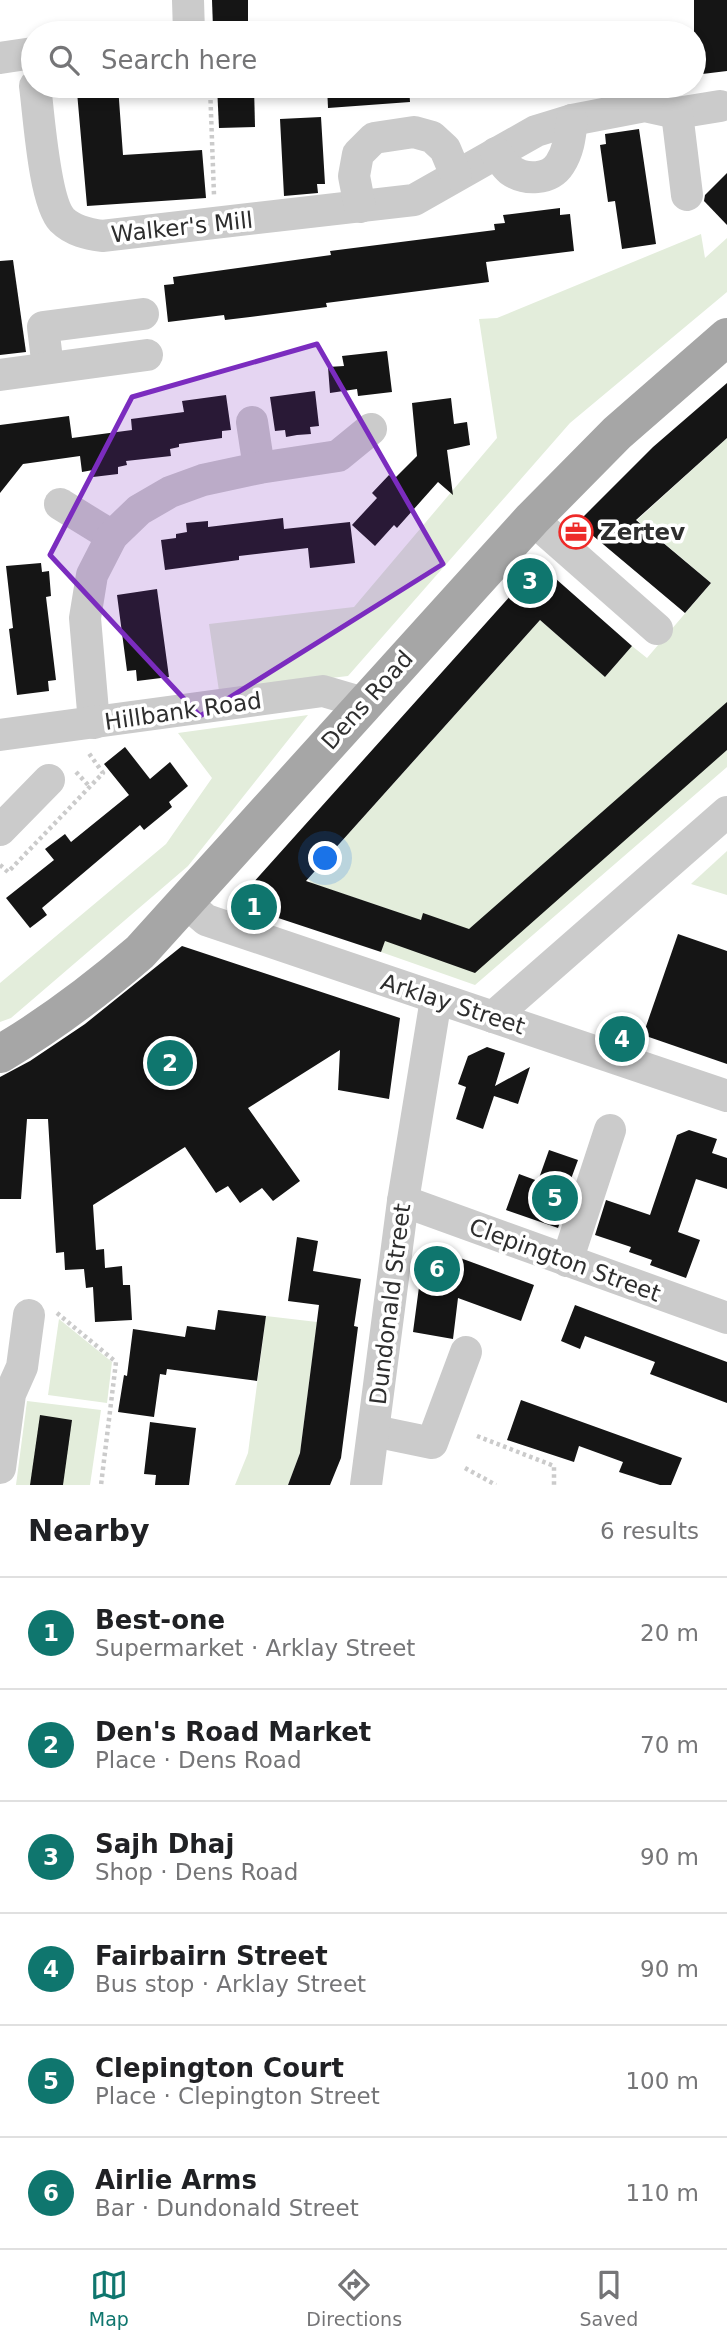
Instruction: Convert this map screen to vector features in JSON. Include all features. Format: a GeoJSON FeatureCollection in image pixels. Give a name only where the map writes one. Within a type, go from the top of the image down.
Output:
{"type":"FeatureCollection","features":[{"type":"Feature","properties":{"kind":"main road","name":"Dens Road"},"geometry":{"type":"LineString","coordinates":[[0,1054],[93,993],[140,951],[532,519],[617,433],[727,337]]}},
{"type":"Feature","properties":{"kind":"street"},"geometry":{"type":"LineString","coordinates":[[188,0],[189,21]]}},
{"type":"Feature","properties":{"kind":"street","name":"Walker's Mill"},"geometry":{"type":"LineString","coordinates":[[37,98],[50,199],[62,220],[80,232],[102,236],[414,200],[536,131],[645,106],[677,113],[720,106]]}},
{"type":"Feature","properties":{"kind":"street"},"geometry":{"type":"LineString","coordinates":[[677,113],[687,195]]}},
{"type":"Feature","properties":{"kind":"street"},"geometry":{"type":"LineString","coordinates":[[496,153],[509,170],[526,178],[545,176],[559,166],[569,147],[572,121]]}},
{"type":"Feature","properties":{"kind":"street"},"geometry":{"type":"LineString","coordinates":[[360,207],[354,176],[358,154],[374,138],[414,132],[432,137],[445,149],[456,175]]}},
{"type":"Feature","properties":{"kind":"street"},"geometry":{"type":"LineString","coordinates":[[48,368],[43,327],[143,314]]}},
{"type":"Feature","properties":{"kind":"street"},"geometry":{"type":"LineString","coordinates":[[0,375],[147,355]]}},
{"type":"Feature","properties":{"kind":"street"},"geometry":{"type":"LineString","coordinates":[[253,422],[259,468]]}},
{"type":"Feature","properties":{"kind":"street"},"geometry":{"type":"LineString","coordinates":[[94,723],[85,618],[92,575],[112,536],[139,510],[170,492],[203,480],[259,468],[338,456],[371,429]]}},
{"type":"Feature","properties":{"kind":"street"},"geometry":{"type":"LineString","coordinates":[[60,504],[112,536]]}},
{"type":"Feature","properties":{"kind":"street"},"geometry":{"type":"LineString","coordinates":[[532,519],[657,629]]}},
{"type":"Feature","properties":{"kind":"street","name":"Hillbank Road"},"geometry":{"type":"LineString","coordinates":[[0,735],[323,691],[363,704]]}},
{"type":"Feature","properties":{"kind":"street"},"geometry":{"type":"LineString","coordinates":[[0,830],[49,780]]}},
{"type":"Feature","properties":{"kind":"street"},"geometry":{"type":"LineString","coordinates":[[493,1017],[727,812]]}},
{"type":"Feature","properties":{"kind":"street","name":"Arklay Street"},"geometry":{"type":"LineString","coordinates":[[184,901],[206,920],[727,1096]]}},
{"type":"Feature","properties":{"kind":"street","name":"Dundonald Street"},"geometry":{"type":"LineString","coordinates":[[366,1485],[404,1201],[436,999]]}},
{"type":"Feature","properties":{"kind":"street"},"geometry":{"type":"LineString","coordinates":[[567,1261],[610,1130]]}},
{"type":"Feature","properties":{"kind":"street","name":"Clepington Street"},"geometry":{"type":"LineString","coordinates":[[404,1201],[727,1318]]}},
{"type":"Feature","properties":{"kind":"street"},"geometry":{"type":"LineString","coordinates":[[0,1468],[9,1394],[22,1367],[41,1312]]}},
{"type":"Feature","properties":{"kind":"street"},"geometry":{"type":"LineString","coordinates":[[374,1431],[432,1443],[466,1352]]}},
{"type":"Feature","properties":{"kind":"path"},"geometry":{"type":"LineString","coordinates":[[210,98],[214,224]]}},
{"type":"Feature","properties":{"kind":"path"},"geometry":{"type":"LineString","coordinates":[[41,1312],[116,1362],[101,1485]]}},
{"type":"Feature","properties":{"kind":"path"},"geometry":{"type":"LineString","coordinates":[[477,1436],[554,1466],[554,1485]]}},
{"type":"Feature","properties":{"kind":"path"},"geometry":{"type":"LineString","coordinates":[[465,1468],[496,1485]]}},
{"type":"Feature","properties":{"kind":"highlighted area"},"geometry":{"type":"Polygon","coordinates":[[[317,344],[443,564],[200,716],[50,555],[132,397],[317,344]]]}},
{"type":"Feature","properties":{"kind":"green space"},"geometry":{"type":"Polygon","coordinates":[[[701,234],[705,258],[727,238],[727,292],[570,423],[348,676],[219,691],[209,624],[354,607],[497,438],[479,319],[497,318],[701,234]]]}},
{"type":"Feature","properties":{"kind":"green space"},"geometry":{"type":"Polygon","coordinates":[[[727,438],[727,767],[475,985],[381,952],[394,911],[311,883],[308,879],[540,620],[605,677],[632,646],[647,658],[711,583],[637,520],[727,438]]]}},
{"type":"Feature","properties":{"kind":"green space"},"geometry":{"type":"Polygon","coordinates":[[[308,715],[188,866],[11,1018],[0,1022],[0,983],[166,844],[212,778],[178,733],[308,715]]]}},
{"type":"Feature","properties":{"kind":"green space"},"geometry":{"type":"Polygon","coordinates":[[[727,851],[727,895],[691,884],[727,851]]]}},
{"type":"Feature","properties":{"kind":"green space"},"geometry":{"type":"Polygon","coordinates":[[[266,1316],[317,1322],[300,1453],[288,1485],[235,1485],[248,1453],[266,1316]]]}},
{"type":"Feature","properties":{"kind":"green space"},"geometry":{"type":"Polygon","coordinates":[[[59,1319],[112,1362],[107,1403],[48,1395],[59,1319]]]}},
{"type":"Feature","properties":{"kind":"green space"},"geometry":{"type":"Polygon","coordinates":[[[27,1401],[101,1410],[90,1485],[16,1485],[27,1401]]]}},
{"type":"Feature","properties":{"kind":"building"},"geometry":{"type":"Polygon","coordinates":[[[212,0],[248,0],[248,21],[213,21],[212,0]]]}},
{"type":"Feature","properties":{"kind":"building"},"geometry":{"type":"Polygon","coordinates":[[[694,0],[727,0],[727,71],[706,74],[706,21],[694,21],[694,0]]]}},
{"type":"Feature","properties":{"kind":"building"},"geometry":{"type":"Polygon","coordinates":[[[78,98],[119,98],[123,155],[202,150],[206,198],[87,206],[78,98]]]}},
{"type":"Feature","properties":{"kind":"building"},"geometry":{"type":"Polygon","coordinates":[[[218,98],[254,98],[255,127],[219,128],[218,98]]]}},
{"type":"Feature","properties":{"kind":"building"},"geometry":{"type":"Polygon","coordinates":[[[328,98],[410,98],[410,102],[328,108],[328,98]]]}},
{"type":"Feature","properties":{"kind":"building"},"geometry":{"type":"Polygon","coordinates":[[[321,117],[325,184],[317,184],[318,193],[284,196],[280,119],[321,117]]]}},
{"type":"Feature","properties":{"kind":"building"},"geometry":{"type":"Polygon","coordinates":[[[639,129],[656,244],[622,249],[615,201],[608,202],[600,145],[606,144],[605,134],[639,129]]]}},
{"type":"Feature","properties":{"kind":"building"},"geometry":{"type":"Polygon","coordinates":[[[727,173],[727,225],[704,201],[705,195],[727,173]]]}},
{"type":"Feature","properties":{"kind":"building"},"geometry":{"type":"Polygon","coordinates":[[[560,208],[560,215],[570,214],[574,251],[486,262],[489,282],[326,303],[327,307],[250,317],[225,320],[224,315],[168,322],[164,285],[174,284],[173,277],[331,255],[330,251],[495,230],[494,224],[505,223],[503,215],[560,208]]]}},
{"type":"Feature","properties":{"kind":"building"},"geometry":{"type":"Polygon","coordinates":[[[13,260],[26,352],[0,355],[0,261],[13,260]]]}},
{"type":"Feature","properties":{"kind":"building"},"geometry":{"type":"Polygon","coordinates":[[[387,351],[392,392],[358,396],[357,389],[330,393],[328,367],[344,366],[342,356],[387,351]]]}},
{"type":"Feature","properties":{"kind":"building"},"geometry":{"type":"Polygon","coordinates":[[[727,383],[727,438],[636,520],[711,583],[685,613],[585,529],[583,517],[653,447],[727,383]]]}},
{"type":"Feature","properties":{"kind":"building"},"geometry":{"type":"Polygon","coordinates":[[[315,391],[319,426],[310,427],[311,434],[286,437],[285,430],[275,431],[270,397],[315,391]]]}},
{"type":"Feature","properties":{"kind":"building"},"geometry":{"type":"Polygon","coordinates":[[[226,395],[231,430],[222,431],[222,438],[179,444],[179,447],[170,449],[171,456],[126,461],[127,465],[118,467],[118,474],[93,477],[93,470],[82,472],[80,456],[23,464],[0,493],[0,425],[69,416],[72,438],[132,430],[131,419],[184,412],[182,401],[226,395]]]}},
{"type":"Feature","properties":{"kind":"building"},"geometry":{"type":"Polygon","coordinates":[[[451,398],[454,424],[467,422],[470,445],[447,450],[453,495],[438,482],[397,528],[394,525],[375,546],[352,525],[377,498],[372,493],[389,475],[394,479],[417,456],[412,403],[451,398]]]}},
{"type":"Feature","properties":{"kind":"building"},"geometry":{"type":"Polygon","coordinates":[[[283,518],[284,529],[350,522],[355,563],[310,568],[308,548],[239,556],[239,560],[165,570],[161,540],[176,538],[176,534],[187,532],[186,523],[208,521],[208,527],[283,518]]]}},
{"type":"Feature","properties":{"kind":"building"},"geometry":{"type":"Polygon","coordinates":[[[41,563],[42,572],[49,571],[51,596],[46,597],[56,680],[48,681],[49,691],[17,695],[9,629],[13,628],[6,566],[41,563]]]}},
{"type":"Feature","properties":{"kind":"building"},"geometry":{"type":"Polygon","coordinates":[[[539,564],[632,646],[605,677],[540,620],[306,881],[421,920],[423,913],[469,929],[727,702],[727,750],[475,973],[385,941],[381,952],[245,907],[243,894],[539,564]]]}},
{"type":"Feature","properties":{"kind":"building"},"geometry":{"type":"Polygon","coordinates":[[[157,589],[169,677],[137,681],[136,670],[127,671],[117,595],[157,589]]]}},
{"type":"Feature","properties":{"kind":"building"},"geometry":{"type":"Polygon","coordinates":[[[125,747],[150,779],[170,762],[188,786],[169,802],[172,807],[144,830],[140,825],[42,908],[47,915],[30,928],[6,898],[54,860],[45,849],[65,834],[71,842],[129,795],[104,764],[125,747]]]}},
{"type":"Feature","properties":{"kind":"building"},"geometry":{"type":"Polygon","coordinates":[[[678,934],[727,951],[727,1064],[643,1035],[678,934]]]}},
{"type":"Feature","properties":{"kind":"building"},"geometry":{"type":"Polygon","coordinates":[[[182,946],[400,1018],[389,1099],[338,1090],[340,1050],[248,1108],[300,1181],[273,1201],[262,1188],[240,1203],[228,1186],[216,1193],[185,1147],[93,1205],[96,1250],[104,1249],[105,1268],[122,1266],[123,1285],[130,1285],[132,1320],[95,1322],[93,1287],[86,1288],[84,1269],[65,1270],[64,1252],[56,1253],[48,1119],[27,1119],[21,1199],[0,1199],[0,1077],[30,1061],[85,1024],[182,946]]]}},
{"type":"Feature","properties":{"kind":"building"},"geometry":{"type":"Polygon","coordinates":[[[487,1047],[505,1053],[495,1086],[530,1067],[518,1104],[494,1096],[483,1129],[456,1119],[466,1087],[458,1084],[468,1056],[487,1047]]]}},
{"type":"Feature","properties":{"kind":"building"},"geometry":{"type":"Polygon","coordinates":[[[689,1130],[717,1139],[712,1153],[727,1158],[727,1189],[696,1179],[678,1232],[700,1240],[686,1278],[650,1265],[652,1260],[629,1252],[631,1247],[595,1235],[606,1200],[650,1215],[677,1135],[689,1130]]]}},
{"type":"Feature","properties":{"kind":"building"},"geometry":{"type":"Polygon","coordinates":[[[549,1150],[578,1160],[568,1187],[572,1188],[558,1228],[506,1210],[519,1174],[538,1181],[549,1150]]]}},
{"type":"Feature","properties":{"kind":"building"},"geometry":{"type":"Polygon","coordinates":[[[297,1237],[318,1241],[313,1271],[361,1279],[354,1326],[358,1327],[341,1458],[330,1485],[288,1485],[300,1453],[319,1305],[288,1301],[297,1237]]]}},
{"type":"Feature","properties":{"kind":"building"},"geometry":{"type":"Polygon","coordinates":[[[433,1248],[534,1285],[521,1321],[458,1298],[453,1339],[413,1332],[423,1257],[433,1248]]]}},
{"type":"Feature","properties":{"kind":"building"},"geometry":{"type":"Polygon","coordinates":[[[575,1305],[727,1362],[727,1403],[650,1374],[655,1362],[585,1336],[580,1349],[561,1341],[575,1305]]]}},
{"type":"Feature","properties":{"kind":"building"},"geometry":{"type":"Polygon","coordinates":[[[218,1310],[266,1316],[257,1381],[167,1369],[166,1375],[160,1374],[154,1417],[118,1412],[124,1375],[127,1376],[133,1329],[185,1337],[187,1326],[215,1330],[218,1310]]]}},
{"type":"Feature","properties":{"kind":"building"},"geometry":{"type":"Polygon","coordinates":[[[521,1400],[682,1458],[671,1485],[660,1485],[619,1472],[623,1462],[579,1446],[574,1462],[507,1440],[521,1400]]]}},
{"type":"Feature","properties":{"kind":"building"},"geometry":{"type":"Polygon","coordinates":[[[40,1415],[72,1420],[63,1485],[30,1485],[40,1415]]]}},
{"type":"Feature","properties":{"kind":"building"},"geometry":{"type":"Polygon","coordinates":[[[150,1422],[196,1428],[189,1485],[155,1485],[156,1475],[144,1474],[150,1422]]]}},
{"type":"Feature","properties":{"kind":"place","name":"Zertev"},"geometry":{"type":"Point","coordinates":[576,532]}},
{"type":"Feature","properties":{"kind":"place","name":"Sajh Dhaj"},"geometry":{"type":"Point","coordinates":[530,581]}},
{"type":"Feature","properties":{"kind":"place","name":"Best-one"},"geometry":{"type":"Point","coordinates":[254,907]}},
{"type":"Feature","properties":{"kind":"place","name":"Fairbairn Street"},"geometry":{"type":"Point","coordinates":[622,1039]}},
{"type":"Feature","properties":{"kind":"place","name":"Den's Road Market"},"geometry":{"type":"Point","coordinates":[170,1063]}},
{"type":"Feature","properties":{"kind":"place","name":"Clepington Court"},"geometry":{"type":"Point","coordinates":[555,1198]}},
{"type":"Feature","properties":{"kind":"place","name":"Airlie Arms"},"geometry":{"type":"Point","coordinates":[437,1269]}}]}
